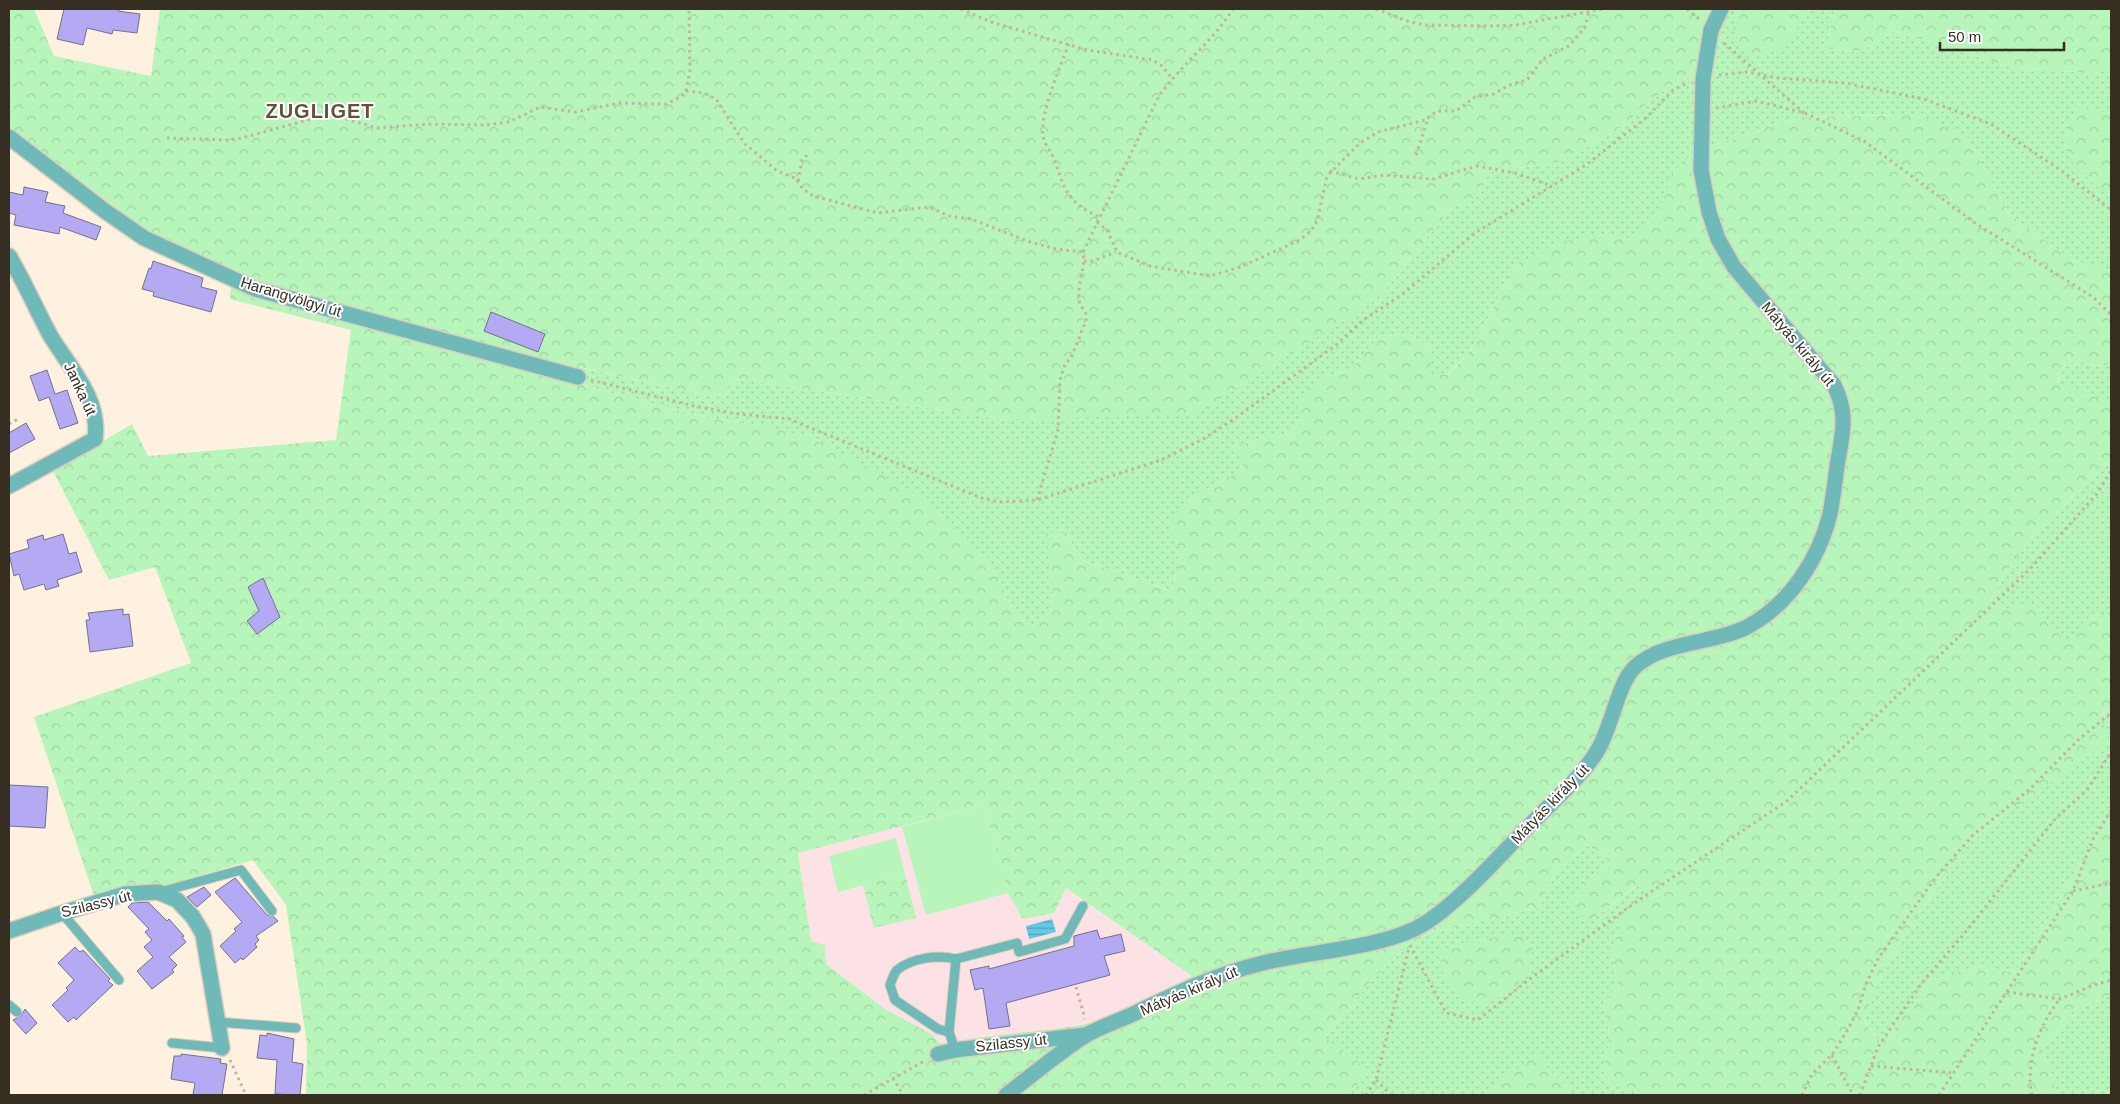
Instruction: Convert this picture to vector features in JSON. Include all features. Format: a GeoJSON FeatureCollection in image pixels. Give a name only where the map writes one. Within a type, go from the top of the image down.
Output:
{"type":"FeatureCollection","features":[{"type":"Feature","properties":{"kind":"street","name":"Mátyás király út"},"geometry":{"type":"LineString","coordinates":[[1087,1035],[1221,974],[1261,963],[1409,936],[1448,906],[1586,768],[1608,733],[1625,682],[1634,668],[1648,657],[1720,638],[1747,627],[1767,614],[1789,594],[1806,571],[1830,515],[1844,419],[1842,400],[1822,368],[1734,267],[1718,239],[1709,212],[1701,170],[1702,111],[1704,79],[1711,30],[1721,9]]}},
{"type":"Feature","properties":{"kind":"street","name":"Harangvölgyi út"},"geometry":{"type":"LineString","coordinates":[[9,137],[105,211],[144,238],[255,289],[578,377]]}},
{"type":"Feature","properties":{"kind":"street","name":"Janka út"},"geometry":{"type":"LineString","coordinates":[[9,256],[51,335],[76,372],[94,416],[96,427],[95,439],[9,486]]}},
{"type":"Feature","properties":{"kind":"street","name":"Szilassy út"},"geometry":{"type":"LineString","coordinates":[[9,931],[125,894],[158,892]]}},
{"type":"Feature","properties":{"kind":"street"},"geometry":{"type":"LineString","coordinates":[[158,892],[176,900],[193,916],[203,934],[222,1048]]}},
{"type":"Feature","properties":{"kind":"street","name":"Szilassy út"},"geometry":{"type":"LineString","coordinates":[[938,1054],[956,1050],[1087,1035]]}},
{"type":"Feature","properties":{"kind":"street"},"geometry":{"type":"LineString","coordinates":[[1006,1095],[1087,1035]]}},
{"type":"Feature","properties":{"kind":"lane"},"geometry":{"type":"LineString","coordinates":[[158,892],[241,870],[272,910]]}},
{"type":"Feature","properties":{"kind":"lane"},"geometry":{"type":"LineString","coordinates":[[949,1032],[938,1029],[895,1000],[890,985],[897,970],[918,960],[940,956],[956,959],[1016,943],[1019,952],[1065,939],[1083,906]]}},
{"type":"Feature","properties":{"kind":"lane"},"geometry":{"type":"LineString","coordinates":[[62,913],[119,980]]}},
{"type":"Feature","properties":{"kind":"lane"},"geometry":{"type":"LineString","coordinates":[[956,959],[949,1032],[956,1050]]}},
{"type":"Feature","properties":{"kind":"lane"},"geometry":{"type":"LineString","coordinates":[[9,1005],[17,1012]]}},
{"type":"Feature","properties":{"kind":"lane"},"geometry":{"type":"LineString","coordinates":[[217,1022],[296,1028]]}},
{"type":"Feature","properties":{"kind":"lane"},"geometry":{"type":"LineString","coordinates":[[172,1043],[222,1048]]}},
{"type":"Feature","properties":{"kind":"path"},"geometry":{"type":"LineString","coordinates":[[166,138],[228,140],[242,138],[322,116],[346,119],[377,128],[427,124],[486,125],[509,122],[540,106],[575,112],[620,103],[666,104],[681,97],[686,91],[690,64],[689,9]]}},
{"type":"Feature","properties":{"kind":"path"},"geometry":{"type":"LineString","coordinates":[[961,9],[991,22],[1092,52],[1153,60],[1162,66],[1172,78]]}},
{"type":"Feature","properties":{"kind":"path"},"geometry":{"type":"LineString","coordinates":[[1037,500],[1058,430],[1060,380],[1064,364],[1070,358],[1087,318],[1079,298],[1080,273],[1084,261],[1083,252],[1155,104],[1172,78],[1216,32],[1233,9]]}},
{"type":"Feature","properties":{"kind":"path"},"geometry":{"type":"LineString","coordinates":[[1376,9],[1410,22],[1425,25],[1494,26],[1516,25],[1603,9]]}},
{"type":"Feature","properties":{"kind":"path"},"geometry":{"type":"LineString","coordinates":[[1084,261],[1117,252],[1150,266],[1207,277],[1240,267],[1300,240],[1312,231],[1317,221],[1325,182],[1330,170],[1360,143],[1371,136],[1428,118],[1437,111],[1456,111],[1475,97],[1494,94],[1509,85],[1526,80],[1543,59],[1569,46],[1585,27],[1589,12]]}},
{"type":"Feature","properties":{"kind":"path"},"geometry":{"type":"LineString","coordinates":[[1711,30],[1805,113]]}},
{"type":"Feature","properties":{"kind":"path"},"geometry":{"type":"LineString","coordinates":[[1069,44],[1050,97],[1043,136],[1056,162],[1065,190],[1082,209],[1099,217]]}},
{"type":"Feature","properties":{"kind":"path"},"geometry":{"type":"LineString","coordinates":[[578,377],[694,406],[732,413],[790,419],[984,499],[1001,502],[1037,500],[1160,460],[1205,438],[1238,417],[1336,345],[1362,321],[1404,293],[1475,233],[1586,165],[1647,117],[1673,90],[1686,83],[1736,72],[1758,73],[1778,78],[1845,83],[1916,97],[1983,121],[2062,171],[2111,210]]}},
{"type":"Feature","properties":{"kind":"path"},"geometry":{"type":"LineString","coordinates":[[686,91],[704,93],[716,99],[744,143],[770,167],[798,181],[803,189],[814,196],[871,212],[883,213],[929,206],[949,216],[971,219],[1030,242],[1056,249],[1083,252]]}},
{"type":"Feature","properties":{"kind":"path"},"geometry":{"type":"LineString","coordinates":[[1702,111],[1756,101],[1805,113],[1864,141],[1975,223],[2093,296],[2111,315]]}},
{"type":"Feature","properties":{"kind":"path"},"geometry":{"type":"LineString","coordinates":[[1416,155],[1428,118]]}},
{"type":"Feature","properties":{"kind":"path"},"geometry":{"type":"LineString","coordinates":[[798,181],[802,160],[810,153]]}},
{"type":"Feature","properties":{"kind":"path"},"geometry":{"type":"LineString","coordinates":[[1330,170],[1359,179],[1385,175],[1433,179],[1477,166],[1515,174],[1552,186]]}},
{"type":"Feature","properties":{"kind":"path"},"geometry":{"type":"LineString","coordinates":[[1097,222],[1107,230],[1117,252]]}},
{"type":"Feature","properties":{"kind":"path"},"geometry":{"type":"LineString","coordinates":[[9,424],[20,418]]}},
{"type":"Feature","properties":{"kind":"path"},"geometry":{"type":"LineString","coordinates":[[1409,936],[1446,1013],[1478,1020],[1527,981],[1636,902],[1788,801],[2029,570],[2096,495],[2111,472]]}},
{"type":"Feature","properties":{"kind":"path"},"geometry":{"type":"LineString","coordinates":[[1802,1095],[1812,1074],[1832,1055],[1858,1010],[1866,984],[1878,959],[1936,877],[1973,835],[2030,788],[2078,740],[2111,713]]}},
{"type":"Feature","properties":{"kind":"path"},"geometry":{"type":"LineString","coordinates":[[1860,1095],[1878,1047],[1921,984],[1964,934],[2055,819],[2086,790],[2111,752]]}},
{"type":"Feature","properties":{"kind":"path"},"geometry":{"type":"LineString","coordinates":[[1939,1095],[2073,891],[2093,839],[2111,811]]}},
{"type":"Feature","properties":{"kind":"path"},"geometry":{"type":"LineString","coordinates":[[2073,891],[2111,883]]}},
{"type":"Feature","properties":{"kind":"path"},"geometry":{"type":"LineString","coordinates":[[1366,1095],[1376,1080],[1409,936]]}},
{"type":"Feature","properties":{"kind":"path"},"geometry":{"type":"LineString","coordinates":[[2032,1095],[2030,1068],[2045,1017],[2060,999],[2111,980]]}},
{"type":"Feature","properties":{"kind":"path"},"geometry":{"type":"LineString","coordinates":[[1076,987],[1087,1035]]}},
{"type":"Feature","properties":{"kind":"path"},"geometry":{"type":"LineString","coordinates":[[2007,992],[2060,999]]}},
{"type":"Feature","properties":{"kind":"path"},"geometry":{"type":"LineString","coordinates":[[222,1048],[246,1095]]}},
{"type":"Feature","properties":{"kind":"path"},"geometry":{"type":"LineString","coordinates":[[864,1095],[938,1054]]}},
{"type":"Feature","properties":{"kind":"path"},"geometry":{"type":"LineString","coordinates":[[1832,1055],[1853,1095]]}},
{"type":"Feature","properties":{"kind":"path"},"geometry":{"type":"LineString","coordinates":[[1871,1066],[1954,1073]]}},
{"type":"Feature","properties":{"kind":"path"},"geometry":{"type":"LineString","coordinates":[[893,1078],[903,1095]]}},
{"type":"Feature","properties":{"kind":"path"},"geometry":{"type":"LineString","coordinates":[[1376,1080],[1391,1095]]}},
{"type":"Feature","properties":{"kind":"shaded area"},"geometry":{"type":"Polygon","coordinates":[[[984,805],[1065,888],[1193,976],[1109,1017],[1057,1029],[984,1036],[942,1046],[933,1035],[885,1009],[826,964],[825,945],[811,941],[798,853],[984,805]]]}},
{"type":"Feature","properties":{"kind":"green space"},"geometry":{"type":"Polygon","coordinates":[[[9,9],[34,9],[54,56],[151,76],[160,9],[1809,9],[1786,45],[1763,56],[1743,51],[1733,28],[1736,11],[1728,10],[1698,73],[1666,88],[1616,131],[1560,162],[1489,172],[1480,195],[1451,208],[1378,299],[1196,414],[1008,420],[738,379],[717,398],[575,366],[569,382],[704,417],[763,426],[807,436],[909,489],[989,559],[1008,600],[1028,628],[1050,613],[1053,590],[1046,532],[1067,533],[1079,559],[1171,591],[1182,553],[1168,525],[1188,500],[1244,468],[1234,446],[1271,436],[1287,436],[1303,419],[1297,406],[1315,381],[1352,368],[1379,336],[1410,334],[1431,348],[1431,375],[1448,375],[1471,350],[1516,265],[1556,243],[1599,235],[1630,239],[1656,220],[1673,172],[1695,151],[1800,117],[1917,115],[1967,137],[2010,215],[2073,261],[2107,270],[2111,273],[2111,364],[2097,366],[2066,362],[2057,383],[2111,403],[2111,459],[2039,529],[2009,568],[1989,602],[2006,609],[2024,602],[2037,607],[2065,642],[2092,614],[2111,612],[2111,706],[2100,716],[2109,741],[2057,780],[2004,814],[1968,845],[1917,916],[1877,984],[1864,1021],[1882,1044],[1930,982],[1946,974],[1981,966],[2009,972],[2017,969],[2050,916],[2111,806],[2111,995],[2074,1010],[2042,1049],[2058,1095],[1649,1095],[1610,1084],[1603,1069],[1610,1037],[1603,1003],[1618,986],[1612,951],[1623,917],[1650,896],[1637,885],[1593,919],[1582,920],[1575,913],[1571,900],[1588,879],[1611,862],[1587,844],[1553,875],[1540,907],[1431,933],[1416,940],[1387,964],[1325,1038],[1353,1057],[1367,1071],[1356,1087],[1342,1095],[306,1095],[307,1044],[286,905],[253,860],[157,888],[96,902],[34,717],[191,663],[155,567],[109,580],[53,471],[132,424],[148,456],[336,440],[351,330],[230,299],[232,272],[142,227],[9,127],[9,9]],[[984,805],[798,853],[811,941],[825,945],[826,964],[885,1009],[933,1035],[942,1046],[995,1035],[1049,1030],[1085,1024],[1113,1016],[1192,976],[1066,888],[1054,913],[1023,919],[1008,893],[984,805]]]}},
{"type":"Feature","properties":{"kind":"green space"},"geometry":{"type":"Polygon","coordinates":[[[1728,9],[1809,11],[1809,9],[1837,9],[1829,30],[1828,49],[1861,51],[1895,31],[2014,68],[2092,73],[2111,70],[2111,273],[2107,270],[2073,261],[2010,215],[1967,137],[1887,115],[1800,117],[1695,151],[1656,221],[1630,239],[1599,235],[1516,265],[1471,350],[1447,375],[1431,375],[1431,348],[1410,334],[1379,336],[1352,368],[1315,381],[1303,419],[1287,436],[1271,436],[1235,446],[1244,468],[1188,500],[1182,553],[1171,591],[1079,559],[1067,533],[1047,533],[1053,590],[1050,613],[1028,628],[1008,600],[989,559],[763,426],[704,417],[569,382],[574,366],[717,398],[738,379],[1008,420],[1378,299],[1451,208],[1480,195],[1489,172],[1560,162],[1616,131],[1666,88],[1698,73],[1728,9]]]}},
{"type":"Feature","properties":{"kind":"green space"},"geometry":{"type":"Polygon","coordinates":[[[1837,9],[2111,9],[2111,70],[2092,73],[2014,68],[1895,31],[1861,51],[1827,49],[1829,30],[1837,9]]]}},
{"type":"Feature","properties":{"kind":"green space"},"geometry":{"type":"Polygon","coordinates":[[[2077,107],[2107,113],[2111,108],[2111,200],[2079,169],[2066,151],[2065,139],[2077,107]]]}},
{"type":"Feature","properties":{"kind":"green space"},"geometry":{"type":"Polygon","coordinates":[[[2066,362],[2097,366],[2111,364],[2111,403],[2057,384],[2066,362]]]}},
{"type":"Feature","properties":{"kind":"green space"},"geometry":{"type":"Polygon","coordinates":[[[2111,459],[2111,612],[2092,615],[2065,643],[2037,607],[2024,603],[2006,609],[1989,602],[2009,568],[2039,529],[2111,459]]]}},
{"type":"Feature","properties":{"kind":"green space"},"geometry":{"type":"Polygon","coordinates":[[[2111,706],[2111,806],[2050,916],[2017,969],[2009,972],[1981,966],[1946,974],[1930,982],[1882,1044],[1864,1020],[1877,984],[1917,916],[1968,845],[2004,814],[2111,706]]]}},
{"type":"Feature","properties":{"kind":"green space"},"geometry":{"type":"Polygon","coordinates":[[[984,805],[1008,893],[926,915],[902,827],[984,805]]]}},
{"type":"Feature","properties":{"kind":"green space"},"geometry":{"type":"Polygon","coordinates":[[[896,838],[905,874],[838,892],[829,856],[896,838]]]}},
{"type":"Feature","properties":{"kind":"green space"},"geometry":{"type":"Polygon","coordinates":[[[1587,844],[1611,862],[1588,879],[1593,919],[1638,885],[1651,896],[1612,951],[1618,986],[1603,1003],[1610,1037],[1603,1069],[1610,1083],[1649,1095],[1571,1095],[1569,1088],[1547,1068],[1496,1087],[1490,1095],[1342,1095],[1356,1087],[1325,1038],[1387,964],[1416,940],[1431,933],[1540,907],[1553,875],[1587,844]]]}},
{"type":"Feature","properties":{"kind":"green space"},"geometry":{"type":"Polygon","coordinates":[[[905,874],[916,918],[874,928],[863,885],[905,874]]]}},
{"type":"Feature","properties":{"kind":"green space"},"geometry":{"type":"Polygon","coordinates":[[[1516,934],[1533,945],[1526,975],[1520,982],[1490,1002],[1484,1004],[1474,1003],[1452,987],[1443,974],[1441,964],[1443,950],[1455,944],[1516,934]]]}},
{"type":"Feature","properties":{"kind":"green space"},"geometry":{"type":"Polygon","coordinates":[[[2111,995],[2111,1095],[2058,1095],[2042,1049],[2074,1010],[2111,995]]]}},
{"type":"Feature","properties":{"kind":"green space"},"geometry":{"type":"Polygon","coordinates":[[[1540,1053],[1547,1068],[1569,1088],[1571,1095],[1490,1095],[1506,1077],[1540,1053]]]}},
{"type":"Feature","properties":{"kind":"water"},"geometry":{"type":"Polygon","coordinates":[[[1052,919],[1056,932],[1029,939],[1026,926],[1052,919]]]}},
{"type":"Feature","properties":{"kind":"building"},"geometry":{"type":"Polygon","coordinates":[[[64,9],[119,9],[118,11],[140,14],[137,33],[113,30],[112,34],[87,28],[83,45],[57,39],[64,9]]]}},
{"type":"Feature","properties":{"kind":"building"},"geometry":{"type":"Polygon","coordinates":[[[24,187],[48,192],[45,202],[65,206],[63,213],[101,227],[96,240],[60,227],[59,234],[14,225],[16,215],[9,213],[9,192],[23,195],[24,187]]]}},
{"type":"Feature","properties":{"kind":"building"},"geometry":{"type":"Polygon","coordinates":[[[153,261],[203,278],[201,287],[217,291],[211,312],[153,296],[154,292],[142,289],[153,261]]]}},
{"type":"Feature","properties":{"kind":"building"},"geometry":{"type":"Polygon","coordinates":[[[491,312],[545,334],[538,352],[484,331],[491,312]]]}},
{"type":"Feature","properties":{"kind":"building"},"geometry":{"type":"Polygon","coordinates":[[[47,370],[55,394],[67,390],[78,423],[60,429],[49,397],[39,401],[30,376],[47,370]]]}},
{"type":"Feature","properties":{"kind":"building"},"geometry":{"type":"Polygon","coordinates":[[[26,423],[35,439],[9,453],[9,433],[26,423]]]}},
{"type":"Feature","properties":{"kind":"building"},"geometry":{"type":"Polygon","coordinates":[[[63,534],[69,554],[76,552],[82,572],[57,580],[59,586],[46,590],[44,584],[24,590],[19,574],[14,576],[9,554],[29,548],[27,540],[43,535],[44,540],[63,534]]]}},
{"type":"Feature","properties":{"kind":"building"},"geometry":{"type":"Polygon","coordinates":[[[263,578],[280,617],[257,634],[247,621],[259,611],[248,587],[263,578]]]}},
{"type":"Feature","properties":{"kind":"building"},"geometry":{"type":"Polygon","coordinates":[[[123,609],[123,615],[129,614],[133,646],[90,652],[86,620],[90,620],[88,613],[123,609]]]}},
{"type":"Feature","properties":{"kind":"building"},"geometry":{"type":"Polygon","coordinates":[[[9,785],[48,787],[45,828],[9,826],[9,785]]]}},
{"type":"Feature","properties":{"kind":"building"},"geometry":{"type":"Polygon","coordinates":[[[235,878],[267,915],[274,917],[278,921],[256,936],[259,940],[255,944],[257,947],[243,960],[241,958],[235,963],[220,946],[236,931],[234,929],[242,922],[215,892],[235,878]]]}},
{"type":"Feature","properties":{"kind":"building"},"geometry":{"type":"Polygon","coordinates":[[[204,887],[211,895],[197,907],[187,897],[204,887]]]}},
{"type":"Feature","properties":{"kind":"building"},"geometry":{"type":"Polygon","coordinates":[[[148,902],[167,921],[169,919],[184,936],[182,937],[186,942],[169,957],[177,965],[172,970],[174,972],[152,989],[137,971],[153,957],[144,947],[152,940],[145,932],[149,929],[128,907],[132,903],[148,902]]]}},
{"type":"Feature","properties":{"kind":"building"},"geometry":{"type":"Polygon","coordinates":[[[1097,930],[1100,939],[1121,934],[1125,951],[1104,956],[1110,975],[1006,1003],[1010,1026],[989,1029],[983,988],[975,990],[970,970],[989,966],[989,969],[1074,946],[1074,936],[1097,930]]]}},
{"type":"Feature","properties":{"kind":"building"},"geometry":{"type":"Polygon","coordinates":[[[75,947],[80,952],[83,950],[110,979],[108,981],[113,985],[76,1020],[74,1017],[68,1022],[52,1005],[68,990],[66,988],[74,980],[58,963],[75,947]]]}},
{"type":"Feature","properties":{"kind":"building"},"geometry":{"type":"Polygon","coordinates":[[[25,1009],[37,1023],[26,1034],[13,1020],[21,1016],[25,1009]]]}},
{"type":"Feature","properties":{"kind":"building"},"geometry":{"type":"Polygon","coordinates":[[[267,1033],[294,1039],[292,1062],[303,1064],[300,1095],[275,1094],[277,1060],[257,1058],[260,1035],[267,1036],[267,1033]]]}},
{"type":"Feature","properties":{"kind":"building"},"geometry":{"type":"Polygon","coordinates":[[[181,1054],[221,1059],[220,1063],[227,1064],[222,1095],[196,1095],[193,1094],[195,1083],[171,1079],[174,1056],[181,1056],[181,1054]]]}},
{"type":"Feature","properties":{"kind":"district","name":"ZUGLIGET"},"geometry":{"type":"Point","coordinates":[320,111]}}]}
